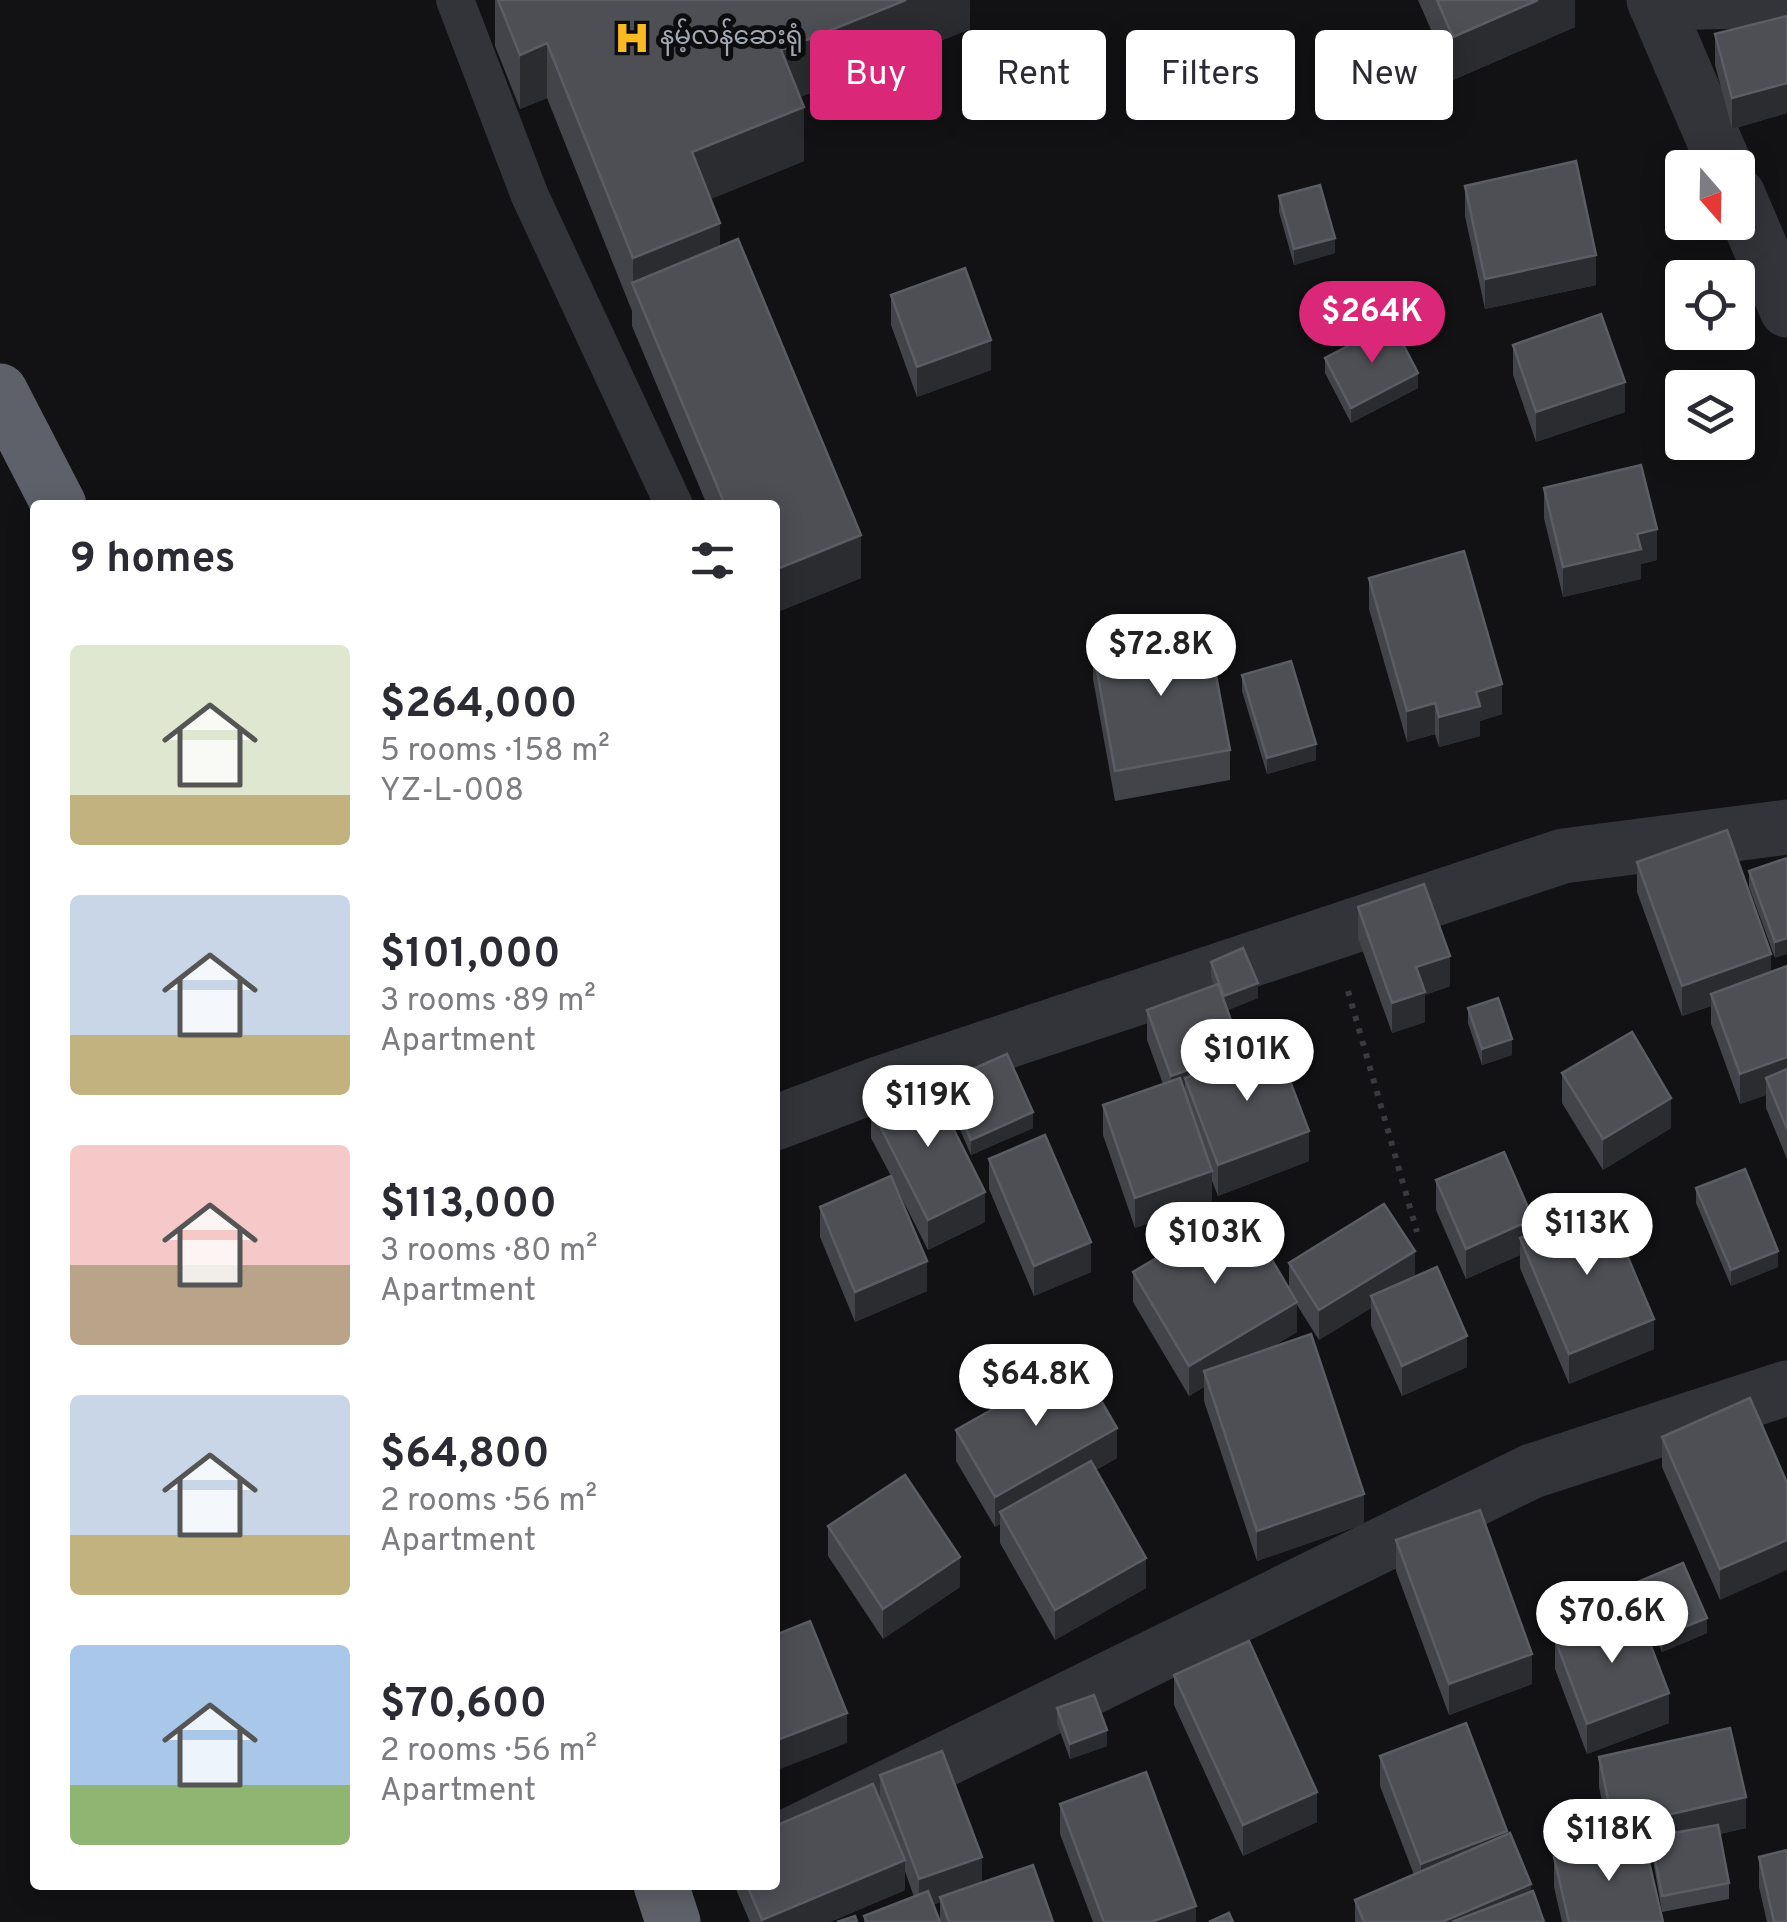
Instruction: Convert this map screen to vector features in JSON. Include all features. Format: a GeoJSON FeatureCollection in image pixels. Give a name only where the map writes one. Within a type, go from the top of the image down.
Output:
{"type":"FeatureCollection","features":[{"type":"Feature","properties":{"kind":"highway"},"geometry":{"type":"LineString","coordinates":[[0,391],[55,500]]}},
{"type":"Feature","properties":{"kind":"street"},"geometry":{"type":"LineString","coordinates":[[1718,150],[1654,2],[1787,0]]}},
{"type":"Feature","properties":{"kind":"street"},"geometry":{"type":"LineString","coordinates":[[1755,235],[1787,310]]}},
{"type":"Feature","properties":{"kind":"street"},"geometry":{"type":"LineString","coordinates":[[780,1121],[881,1083],[1563,856],[1787,827]]}},
{"type":"Feature","properties":{"kind":"street"},"geometry":{"type":"LineString","coordinates":[[780,1841],[1532,1472],[1787,1388]]}},
{"type":"Feature","properties":{"kind":"lane"},"geometry":{"type":"LineString","coordinates":[[454,0],[530,196],[672,500]]}},
{"type":"Feature","properties":{"kind":"path"},"geometry":{"type":"LineString","coordinates":[[1331,932],[1418,1232]]}},
{"type":"Feature","properties":{"kind":"building"},"geometry":{"type":"Polygon","coordinates":[[[498,0],[906,0],[831,30],[810,30],[810,38],[781,50],[804,107],[692,152],[720,223],[633,258],[547,43],[520,55],[498,0]]]}},
{"type":"Feature","properties":{"kind":"building"},"geometry":{"type":"Polygon","coordinates":[[[1437,0],[1538,0],[1453,37],[1437,0]]]}},
{"type":"Feature","properties":{"kind":"building"},"geometry":{"type":"Polygon","coordinates":[[[1787,16],[1787,83],[1732,98],[1715,34],[1787,16]]]}},
{"type":"Feature","properties":{"kind":"building"},"geometry":{"type":"Polygon","coordinates":[[[1576,161],[1596,255],[1485,279],[1465,186],[1576,161]]]}},
{"type":"Feature","properties":{"kind":"building"},"geometry":{"type":"Polygon","coordinates":[[[1320,185],[1335,238],[1294,249],[1279,196],[1320,185]]]}},
{"type":"Feature","properties":{"kind":"building"},"geometry":{"type":"Polygon","coordinates":[[[738,239],[861,535],[780,568],[780,500],[723,500],[632,283],[738,239]]]}},
{"type":"Feature","properties":{"kind":"building"},"geometry":{"type":"Polygon","coordinates":[[[965,268],[991,340],[917,367],[891,295],[965,268]]]}},
{"type":"Feature","properties":{"kind":"building"},"geometry":{"type":"Polygon","coordinates":[[[1601,314],[1625,382],[1536,412],[1513,345],[1601,314]]]}},
{"type":"Feature","properties":{"kind":"building"},"geometry":{"type":"Polygon","coordinates":[[[1392,323],[1418,373],[1351,408],[1325,358],[1392,323]]]}},
{"type":"Feature","properties":{"kind":"building"},"geometry":{"type":"Polygon","coordinates":[[[1641,465],[1657,529],[1637,534],[1641,549],[1563,567],[1544,488],[1641,465]]]}},
{"type":"Feature","properties":{"kind":"building"},"geometry":{"type":"Polygon","coordinates":[[[1464,551],[1502,684],[1476,692],[1480,706],[1439,717],[1435,703],[1407,711],[1369,578],[1464,551]]]}},
{"type":"Feature","properties":{"kind":"building"},"geometry":{"type":"Polygon","coordinates":[[[1207,627],[1230,750],[1115,771],[1093,648],[1207,627]]]}},
{"type":"Feature","properties":{"kind":"building"},"geometry":{"type":"Polygon","coordinates":[[[1291,661],[1316,744],[1267,758],[1242,675],[1291,661]]]}},
{"type":"Feature","properties":{"kind":"building"},"geometry":{"type":"Polygon","coordinates":[[[1727,830],[1771,954],[1682,986],[1637,862],[1727,830]]]}},
{"type":"Feature","properties":{"kind":"building"},"geometry":{"type":"Polygon","coordinates":[[[1787,858],[1787,938],[1775,942],[1749,871],[1787,858]]]}},
{"type":"Feature","properties":{"kind":"building"},"geometry":{"type":"Polygon","coordinates":[[[1424,884],[1450,956],[1416,967],[1425,992],[1392,1003],[1358,907],[1424,884]]]}},
{"type":"Feature","properties":{"kind":"building"},"geometry":{"type":"Polygon","coordinates":[[[1243,948],[1258,983],[1224,996],[1211,962],[1243,948]]]}},
{"type":"Feature","properties":{"kind":"building"},"geometry":{"type":"Polygon","coordinates":[[[1787,966],[1787,1057],[1740,1074],[1711,994],[1787,966]]]}},
{"type":"Feature","properties":{"kind":"building"},"geometry":{"type":"Polygon","coordinates":[[[1218,984],[1242,1051],[1171,1076],[1147,1010],[1218,984]]]}},
{"type":"Feature","properties":{"kind":"building"},"geometry":{"type":"Polygon","coordinates":[[[1498,998],[1512,1039],[1482,1049],[1468,1008],[1498,998]]]}},
{"type":"Feature","properties":{"kind":"building"},"geometry":{"type":"Polygon","coordinates":[[[1632,1032],[1671,1098],[1603,1139],[1562,1073],[1632,1032]]]}},
{"type":"Feature","properties":{"kind":"building"},"geometry":{"type":"Polygon","coordinates":[[[1276,1044],[1309,1131],[1218,1165],[1185,1078],[1276,1044]]]}},
{"type":"Feature","properties":{"kind":"building"},"geometry":{"type":"Polygon","coordinates":[[[1007,1054],[1033,1112],[971,1140],[946,1081],[1007,1054]]]}},
{"type":"Feature","properties":{"kind":"building"},"geometry":{"type":"Polygon","coordinates":[[[1787,1069],[1787,1129],[1766,1078],[1787,1069]]]}},
{"type":"Feature","properties":{"kind":"building"},"geometry":{"type":"Polygon","coordinates":[[[1180,1078],[1212,1171],[1135,1198],[1103,1105],[1180,1078]]]}},
{"type":"Feature","properties":{"kind":"building"},"geometry":{"type":"Polygon","coordinates":[[[929,1080],[985,1192],[928,1220],[871,1108],[929,1080]]]}},
{"type":"Feature","properties":{"kind":"building"},"geometry":{"type":"Polygon","coordinates":[[[1045,1135],[1091,1242],[1034,1266],[989,1159],[1045,1135]]]}},
{"type":"Feature","properties":{"kind":"building"},"geometry":{"type":"Polygon","coordinates":[[[1504,1152],[1533,1219],[1466,1249],[1436,1180],[1504,1152]]]}},
{"type":"Feature","properties":{"kind":"building"},"geometry":{"type":"Polygon","coordinates":[[[1745,1169],[1778,1251],[1731,1270],[1696,1188],[1745,1169]]]}},
{"type":"Feature","properties":{"kind":"building"},"geometry":{"type":"Polygon","coordinates":[[[891,1176],[927,1261],[855,1292],[820,1207],[891,1176]]]}},
{"type":"Feature","properties":{"kind":"building"},"geometry":{"type":"Polygon","coordinates":[[[1605,1203],[1654,1319],[1569,1354],[1520,1238],[1605,1203]]]}},
{"type":"Feature","properties":{"kind":"building"},"geometry":{"type":"Polygon","coordinates":[[[1384,1204],[1415,1251],[1319,1310],[1289,1263],[1384,1204]]]}},
{"type":"Feature","properties":{"kind":"building"},"geometry":{"type":"Polygon","coordinates":[[[1241,1208],[1297,1302],[1189,1366],[1133,1272],[1241,1208]]]}},
{"type":"Feature","properties":{"kind":"building"},"geometry":{"type":"Polygon","coordinates":[[[1437,1267],[1467,1336],[1402,1366],[1371,1296],[1437,1267]]]}},
{"type":"Feature","properties":{"kind":"building"},"geometry":{"type":"Polygon","coordinates":[[[1311,1334],[1364,1494],[1257,1531],[1204,1371],[1311,1334]]]}},
{"type":"Feature","properties":{"kind":"building"},"geometry":{"type":"Polygon","coordinates":[[[1078,1361],[1117,1428],[995,1497],[956,1430],[1078,1361]]]}},
{"type":"Feature","properties":{"kind":"building"},"geometry":{"type":"Polygon","coordinates":[[[1750,1398],[1787,1483],[1787,1540],[1720,1569],[1662,1437],[1750,1398]]]}},
{"type":"Feature","properties":{"kind":"building"},"geometry":{"type":"Polygon","coordinates":[[[1091,1461],[1146,1558],[1055,1610],[1000,1512],[1091,1461]]]}},
{"type":"Feature","properties":{"kind":"building"},"geometry":{"type":"Polygon","coordinates":[[[905,1475],[960,1557],[883,1609],[828,1526],[905,1475]]]}},
{"type":"Feature","properties":{"kind":"building"},"geometry":{"type":"Polygon","coordinates":[[[1480,1510],[1532,1654],[1449,1684],[1396,1540],[1480,1510]]]}},
{"type":"Feature","properties":{"kind":"building"},"geometry":{"type":"Polygon","coordinates":[[[1683,1563],[1707,1618],[1662,1636],[1638,1582],[1683,1563]]]}},
{"type":"Feature","properties":{"kind":"building"},"geometry":{"type":"Polygon","coordinates":[[[1636,1607],[1669,1693],[1587,1724],[1555,1639],[1636,1607]]]}},
{"type":"Feature","properties":{"kind":"building"},"geometry":{"type":"Polygon","coordinates":[[[810,1621],[847,1713],[780,1739],[780,1633],[810,1621]]]}},
{"type":"Feature","properties":{"kind":"building"},"geometry":{"type":"Polygon","coordinates":[[[1249,1641],[1317,1792],[1243,1825],[1174,1675],[1249,1641]]]}},
{"type":"Feature","properties":{"kind":"building"},"geometry":{"type":"Polygon","coordinates":[[[1094,1695],[1107,1730],[1070,1744],[1057,1708],[1094,1695]]]}},
{"type":"Feature","properties":{"kind":"building"},"geometry":{"type":"Polygon","coordinates":[[[1466,1723],[1507,1831],[1421,1864],[1380,1756],[1466,1723]]]}},
{"type":"Feature","properties":{"kind":"building"},"geometry":{"type":"Polygon","coordinates":[[[1730,1728],[1746,1797],[1614,1827],[1599,1757],[1730,1728]]]}},
{"type":"Feature","properties":{"kind":"building"},"geometry":{"type":"Polygon","coordinates":[[[942,1751],[982,1857],[919,1879],[880,1775],[942,1751]]]}},
{"type":"Feature","properties":{"kind":"building"},"geometry":{"type":"Polygon","coordinates":[[[1146,1772],[1196,1906],[1151,1922],[1104,1922],[1060,1804],[1146,1772]]]}},
{"type":"Feature","properties":{"kind":"building"},"geometry":{"type":"Polygon","coordinates":[[[873,1784],[905,1860],[762,1920],[749,1890],[780,1890],[780,1824],[873,1784]]]}},
{"type":"Feature","properties":{"kind":"building"},"geometry":{"type":"Polygon","coordinates":[[[1718,1825],[1729,1883],[1662,1896],[1651,1837],[1718,1825]]]}},
{"type":"Feature","properties":{"kind":"building"},"geometry":{"type":"Polygon","coordinates":[[[1510,1833],[1531,1884],[1442,1922],[1364,1922],[1355,1900],[1510,1833]]]}},
{"type":"Feature","properties":{"kind":"building"},"geometry":{"type":"Polygon","coordinates":[[[1643,1836],[1663,1922],[1569,1922],[1554,1857],[1643,1836]]]}},
{"type":"Feature","properties":{"kind":"building"},"geometry":{"type":"Polygon","coordinates":[[[1787,1850],[1787,1922],[1774,1922],[1759,1857],[1787,1850]]]}},
{"type":"Feature","properties":{"kind":"building"},"geometry":{"type":"Polygon","coordinates":[[[1033,1865],[1053,1922],[949,1922],[940,1897],[1033,1865]]]}},
{"type":"Feature","properties":{"kind":"building"},"geometry":{"type":"Polygon","coordinates":[[[928,1891],[940,1922],[867,1922],[864,1916],[928,1891]]]}},
{"type":"Feature","properties":{"kind":"building"},"geometry":{"type":"Polygon","coordinates":[[[1533,1891],[1544,1922],[1452,1922],[1533,1891]]]}},
{"type":"Feature","properties":{"kind":"building"},"geometry":{"type":"Polygon","coordinates":[[[1229,1913],[1233,1922],[1209,1922],[1229,1913]]]}},
{"type":"Feature","properties":{"kind":"place","name":"နမ့်လန်ဆေးရုံ"},"geometry":{"type":"Point","coordinates":[632,38]}}]}
